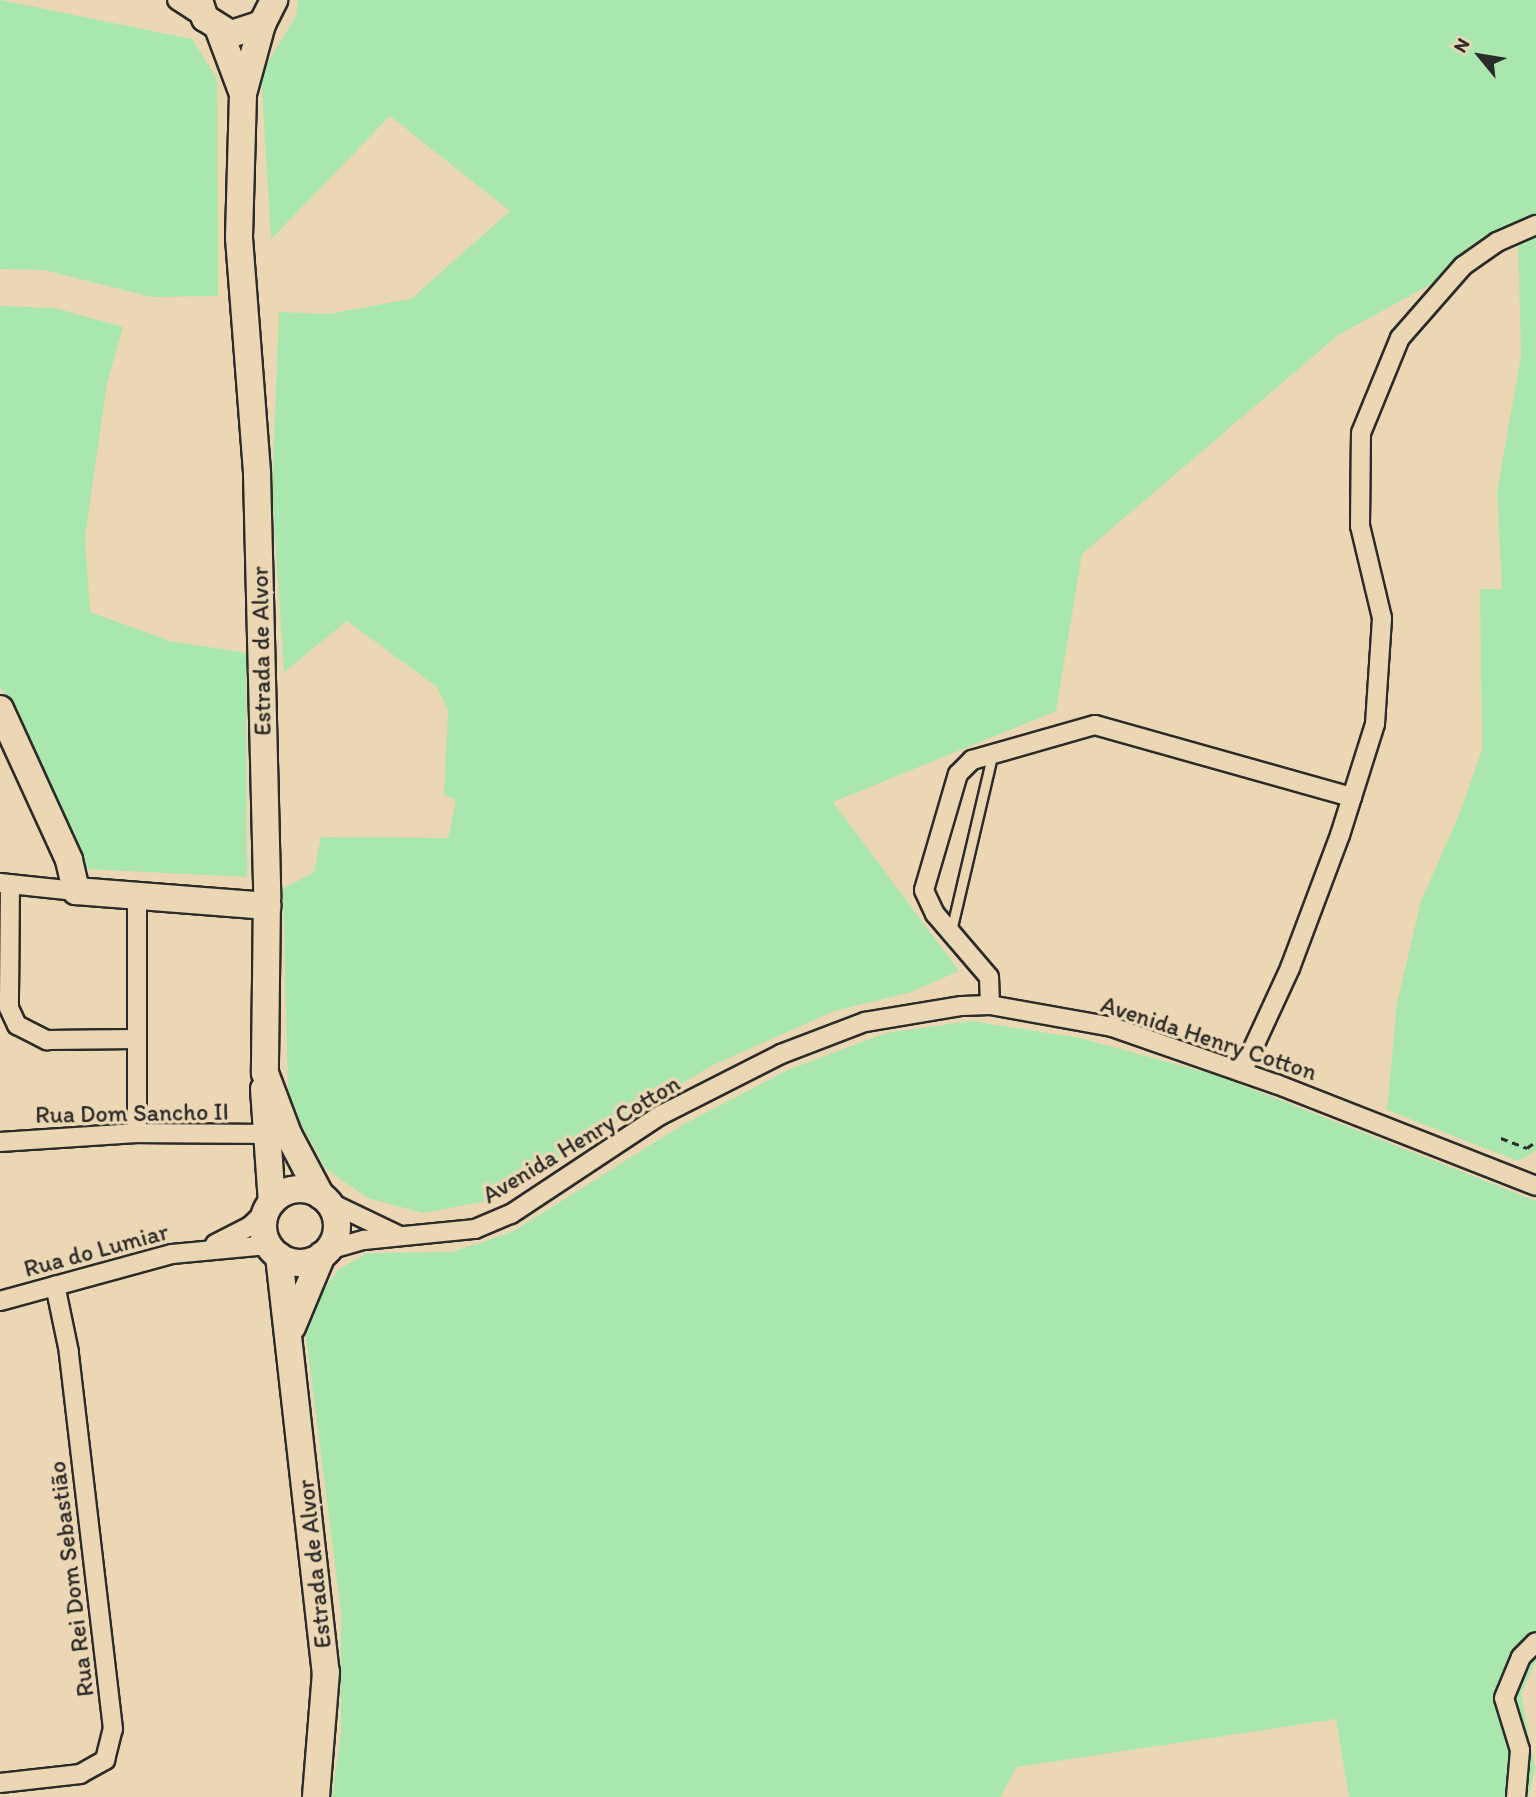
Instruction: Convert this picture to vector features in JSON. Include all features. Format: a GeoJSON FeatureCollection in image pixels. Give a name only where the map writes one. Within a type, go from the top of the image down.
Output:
{"type":"FeatureCollection","features":[{"type":"Feature","properties":{"kind":"street"},"geometry":{"type":"LineString","coordinates":[[177,0],[242,34],[262,24]]}},
{"type":"Feature","properties":{"kind":"street"},"geometry":{"type":"LineString","coordinates":[[243,94],[262,24],[274,0]]}},
{"type":"Feature","properties":{"kind":"street"},"geometry":{"type":"LineString","coordinates":[[208,16],[243,94]]}},
{"type":"Feature","properties":{"kind":"street","name":"Estrada de Alvor"},"geometry":{"type":"LineString","coordinates":[[243,94],[239,238],[257,474],[267,906],[265,1134],[270,1205],[263,1231],[274,1251],[290,1332],[326,1672],[316,1797]]}},
{"type":"Feature","properties":{"kind":"street"},"geometry":{"type":"LineString","coordinates":[[1242,1072],[1290,968],[1352,797],[1375,724],[1382,618],[1360,526],[1361,433],[1400,338],[1463,266],[1497,242],[1536,225]]}},
{"type":"Feature","properties":{"kind":"street"},"geometry":{"type":"LineString","coordinates":[[0,709],[69,860],[76,891]]}},
{"type":"Feature","properties":{"kind":"street"},"geometry":{"type":"LineString","coordinates":[[990,1005],[989,977],[935,914],[924,890],[958,774],[972,760],[1095,725],[1352,797]]}},
{"type":"Feature","properties":{"kind":"street"},"geometry":{"type":"LineString","coordinates":[[135,1039],[47,1040],[18,1025],[9,1008],[5,883],[267,906]]}},
{"type":"Feature","properties":{"kind":"street"},"geometry":{"type":"LineString","coordinates":[[137,896],[137,1133]]}},
{"type":"Feature","properties":{"kind":"street","name":"Avenida Henry Cotton"},"geometry":{"type":"LineString","coordinates":[[325,1253],[403,1237],[475,1229],[511,1214],[659,1116],[781,1054],[865,1022],[930,1009],[990,1005],[1112,1027],[1242,1072],[1536,1186]]}},
{"type":"Feature","properties":{"kind":"street","name":"Estrada de Alvor"},"geometry":{"type":"LineString","coordinates":[[265,1073],[288,1134],[336,1221],[325,1253],[305,1288],[290,1332]]}},
{"type":"Feature","properties":{"kind":"street","name":"Rua Dom Sancho II"},"geometry":{"type":"LineString","coordinates":[[0,1142],[137,1133],[265,1134]]}},
{"type":"Feature","properties":{"kind":"street"},"geometry":{"type":"LineString","coordinates":[[205,1248],[250,1226],[270,1205],[299,1189],[324,1198],[403,1237]]}},
{"type":"Feature","properties":{"kind":"street"},"geometry":{"type":"LineString","coordinates":[[205,1248],[274,1251],[301,1263],[325,1253]]}},
{"type":"Feature","properties":{"kind":"street","name":"Rua do Lumiar"},"geometry":{"type":"LineString","coordinates":[[0,1301],[205,1248]]}},
{"type":"Feature","properties":{"kind":"street","name":"Rua Rei Dom Sebastião"},"geometry":{"type":"LineString","coordinates":[[0,1783],[80,1774],[105,1760],[113,1729],[69,1352],[55,1285]]}},
{"type":"Feature","properties":{"kind":"street"},"geometry":{"type":"LineString","coordinates":[[1516,1797],[1520,1750],[1504,1699],[1521,1657],[1536,1642]]}},
{"type":"Feature","properties":{"kind":"lane"},"geometry":{"type":"LineString","coordinates":[[951,931],[992,756]]}},
{"type":"Feature","properties":{"kind":"path"},"geometry":{"type":"LineString","coordinates":[[1501,1138],[1527,1149],[1536,1141]]}},
{"type":"Feature","properties":{"kind":"green space"},"geometry":{"type":"Polygon","coordinates":[[[0,0],[192,39],[217,79],[218,296],[152,297],[44,270],[0,269],[0,0]]]}},
{"type":"Feature","properties":{"kind":"green space"},"geometry":{"type":"Polygon","coordinates":[[[298,0],[1536,0],[1536,1150],[1518,1161],[1387,1110],[1397,1003],[1421,901],[1460,813],[1482,749],[1480,589],[1502,589],[1497,492],[1521,356],[1518,237],[1338,335],[1082,554],[1056,711],[833,802],[959,971],[911,992],[834,1011],[711,1066],[488,1201],[423,1213],[368,1198],[326,1169],[300,1122],[288,1090],[283,889],[314,872],[321,837],[448,838],[456,801],[444,794],[448,710],[437,687],[347,621],[284,672],[272,492],[279,312],[328,314],[411,299],[510,211],[390,116],[271,239],[261,74],[296,16],[298,0]]]}},
{"type":"Feature","properties":{"kind":"green space"},"geometry":{"type":"Polygon","coordinates":[[[0,306],[55,308],[123,327],[107,383],[85,537],[90,612],[170,641],[246,653],[247,877],[87,869],[17,708],[0,687],[0,306]]]}},
{"type":"Feature","properties":{"kind":"green space"},"geometry":{"type":"Polygon","coordinates":[[[971,1021],[1080,1038],[1219,1076],[1536,1201],[1536,1661],[1521,1694],[1535,1769],[1528,1797],[1349,1797],[1336,1719],[1017,1767],[1000,1797],[332,1797],[341,1733],[341,1612],[305,1328],[317,1299],[338,1270],[367,1253],[452,1252],[512,1232],[684,1124],[788,1070],[886,1033],[971,1021]]]}}]}
